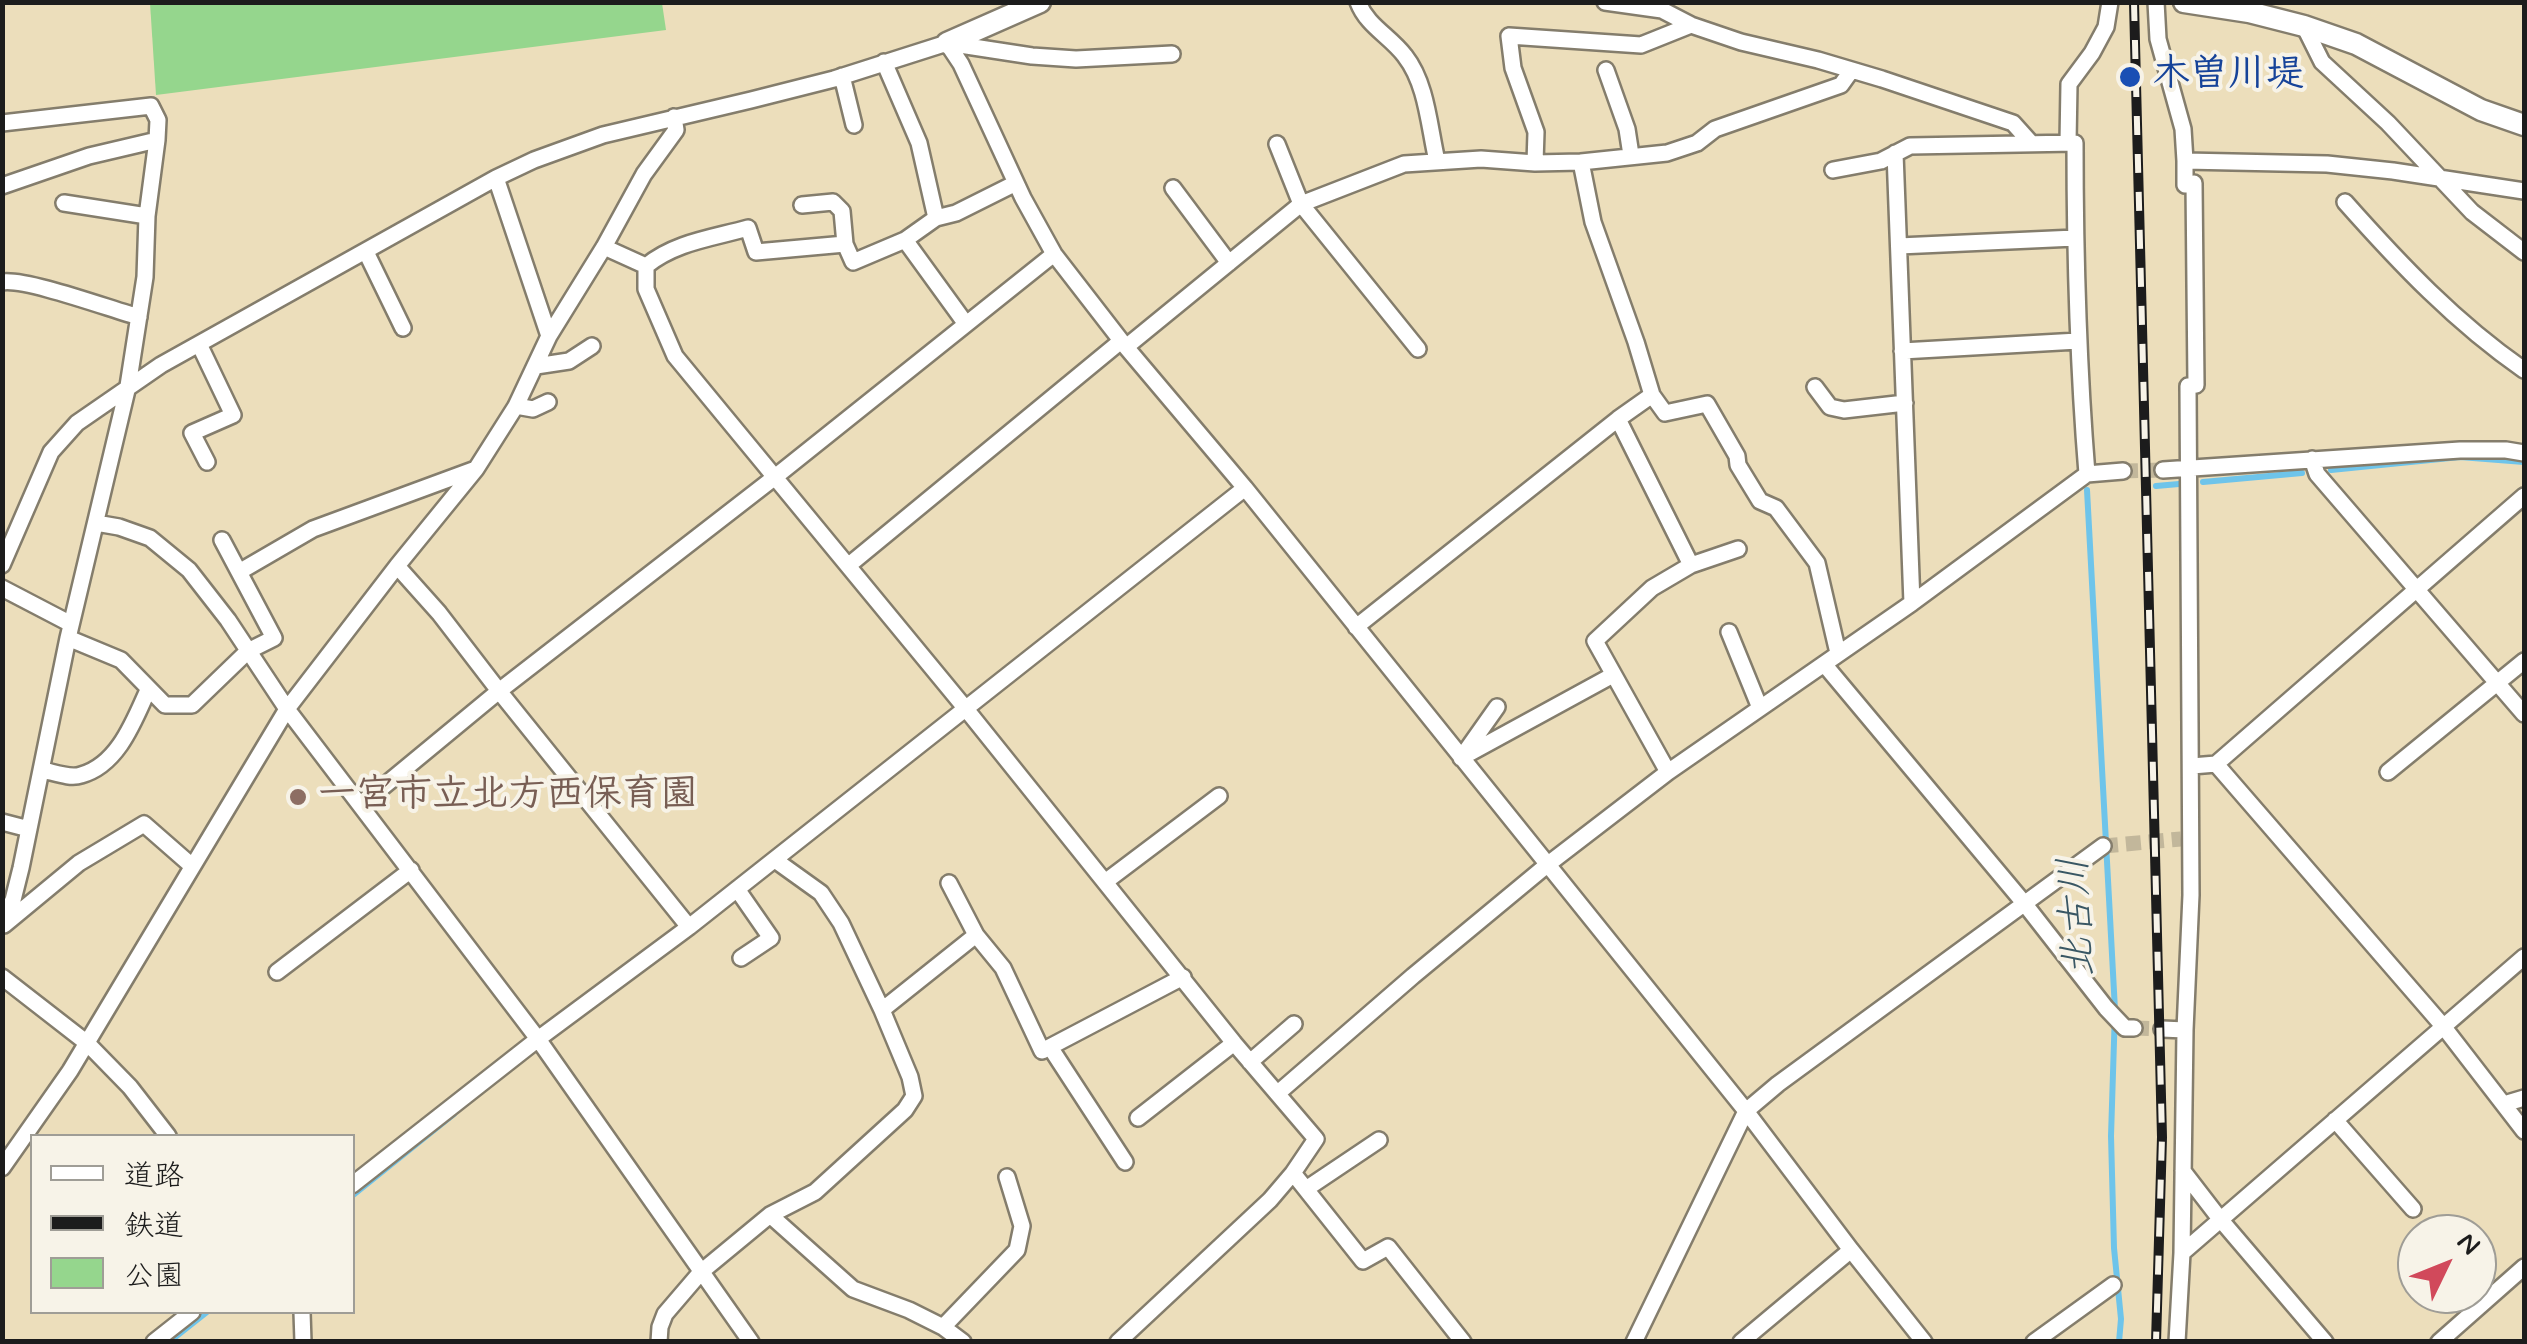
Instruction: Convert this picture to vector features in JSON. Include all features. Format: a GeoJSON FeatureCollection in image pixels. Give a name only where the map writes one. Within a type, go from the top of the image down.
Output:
{"type":"FeatureCollection","features":[{"type":"Feature","properties":{"kind":"street"},"geometry":{"type":"LineString","coordinates":[[2,564],[51,452],[77,424],[128,386],[199,344],[496,178],[603,134],[842,76],[946,43],[1040,2]]}},
{"type":"Feature","properties":{"kind":"street"},"geometry":{"type":"LineString","coordinates":[[1358,2],[1363,15],[1405,56],[1420,84],[1437,161]]}},
{"type":"Feature","properties":{"kind":"street"},"geometry":{"type":"LineString","coordinates":[[1605,2],[1662,10],[1691,25],[1741,42],[1852,70],[2013,123],[2032,143]]}},
{"type":"Feature","properties":{"kind":"street"},"geometry":{"type":"LineString","coordinates":[[2068,143],[2070,84],[2106,27],[2110,2]]}},
{"type":"Feature","properties":{"kind":"street"},"geometry":{"type":"LineString","coordinates":[[2156,2],[2158,39],[2184,129],[2186,185],[2194,183],[2196,386],[2188,386],[2192,766],[2186,838],[2191,895],[2177,1342]]}},
{"type":"Feature","properties":{"kind":"street"},"geometry":{"type":"LineString","coordinates":[[2184,2],[2249,12],[2356,44],[2481,110],[2524,125]]}},
{"type":"Feature","properties":{"kind":"street"},"geometry":{"type":"LineString","coordinates":[[1535,163],[1536,132],[1513,68],[1509,36],[1640,45],[1691,25]]}},
{"type":"Feature","properties":{"kind":"street"},"geometry":{"type":"LineString","coordinates":[[2304,26],[2322,62],[2472,212],[2524,252]]}},
{"type":"Feature","properties":{"kind":"street"},"geometry":{"type":"LineString","coordinates":[[946,43],[1076,59],[1172,54]]}},
{"type":"Feature","properties":{"kind":"street"},"geometry":{"type":"LineString","coordinates":[[946,43],[961,64],[1054,254],[1746,1111],[1924,1342]]}},
{"type":"Feature","properties":{"kind":"street"},"geometry":{"type":"LineString","coordinates":[[884,62],[919,143],[936,218]]}},
{"type":"Feature","properties":{"kind":"street"},"geometry":{"type":"LineString","coordinates":[[1606,70],[1627,129],[1631,155]]}},
{"type":"Feature","properties":{"kind":"street"},"geometry":{"type":"LineString","coordinates":[[849,565],[1301,204],[1404,164],[1481,159],[1581,162],[1667,153],[1697,144],[1715,129],[1841,85],[1852,70]]}},
{"type":"Feature","properties":{"kind":"street"},"geometry":{"type":"LineString","coordinates":[[842,76],[854,125]]}},
{"type":"Feature","properties":{"kind":"street"},"geometry":{"type":"LineString","coordinates":[[2,123],[151,106],[158,120],[147,216],[145,277],[128,386],[70,631],[29,829],[12,900],[2,924]]}},
{"type":"Feature","properties":{"kind":"street"},"geometry":{"type":"LineString","coordinates":[[2,1168],[70,1072],[288,709],[476,468],[516,406],[550,336],[644,174],[676,130],[674,118]]}},
{"type":"Feature","properties":{"kind":"street"},"geometry":{"type":"LineString","coordinates":[[2,186],[90,156],[157,140]]}},
{"type":"Feature","properties":{"kind":"street"},"geometry":{"type":"LineString","coordinates":[[1833,170],[1881,161],[1910,146],[2075,143],[2078,341],[2087,474]]}},
{"type":"Feature","properties":{"kind":"street"},"geometry":{"type":"LineString","coordinates":[[1277,144],[1301,204],[1418,349]]}},
{"type":"Feature","properties":{"kind":"street"},"geometry":{"type":"LineString","coordinates":[[1895,153],[1912,604]]}},
{"type":"Feature","properties":{"kind":"street"},"geometry":{"type":"LineString","coordinates":[[2185,161],[2327,164],[2524,190]]}},
{"type":"Feature","properties":{"kind":"street"},"geometry":{"type":"LineString","coordinates":[[1581,162],[1593,222],[1652,396],[1665,413],[1708,404],[1760,500],[1776,508],[1817,563],[1838,653]]}},
{"type":"Feature","properties":{"kind":"street"},"geometry":{"type":"LineString","coordinates":[[496,178],[550,336]]}},
{"type":"Feature","properties":{"kind":"street"},"geometry":{"type":"LineString","coordinates":[[802,205],[833,202],[842,211],[845,244],[853,262],[905,240],[936,218],[956,213],[1016,183]]}},
{"type":"Feature","properties":{"kind":"street"},"geometry":{"type":"LineString","coordinates":[[1174,188],[1230,263]]}},
{"type":"Feature","properties":{"kind":"street"},"geometry":{"type":"LineString","coordinates":[[2345,202],[2452,315],[2524,370]]}},
{"type":"Feature","properties":{"kind":"street"},"geometry":{"type":"LineString","coordinates":[[64,203],[147,216]]}},
{"type":"Feature","properties":{"kind":"street"},"geometry":{"type":"LineString","coordinates":[[845,244],[756,252],[748,228],[678,246],[659,255],[646,266],[646,289],[676,356],[1316,1139],[1270,1200],[1118,1342]]}},
{"type":"Feature","properties":{"kind":"street"},"geometry":{"type":"LineString","coordinates":[[1898,246],[2075,238]]}},
{"type":"Feature","properties":{"kind":"street"},"geometry":{"type":"LineString","coordinates":[[905,240],[966,324]]}},
{"type":"Feature","properties":{"kind":"street"},"geometry":{"type":"LineString","coordinates":[[604,247],[646,266]]}},
{"type":"Feature","properties":{"kind":"street"},"geometry":{"type":"LineString","coordinates":[[366,252],[403,328]]}},
{"type":"Feature","properties":{"kind":"street"},"geometry":{"type":"LineString","coordinates":[[361,804],[1054,254]]}},
{"type":"Feature","properties":{"kind":"street"},"geometry":{"type":"LineString","coordinates":[[4,276],[139,317]]}},
{"type":"Feature","properties":{"kind":"street"},"geometry":{"type":"LineString","coordinates":[[1902,351],[2078,341]]}},
{"type":"Feature","properties":{"kind":"street"},"geometry":{"type":"LineString","coordinates":[[199,344],[232,415],[192,433],[206,462]]}},
{"type":"Feature","properties":{"kind":"street"},"geometry":{"type":"LineString","coordinates":[[536,366],[569,361],[592,346]]}},
{"type":"Feature","properties":{"kind":"street"},"geometry":{"type":"LineString","coordinates":[[1815,387],[1830,406],[1844,410],[1904,403]]}},
{"type":"Feature","properties":{"kind":"street"},"geometry":{"type":"LineString","coordinates":[[1356,627],[1652,396]]}},
{"type":"Feature","properties":{"kind":"street"},"geometry":{"type":"LineString","coordinates":[[516,406],[533,409],[548,402]]}},
{"type":"Feature","properties":{"kind":"street"},"geometry":{"type":"LineString","coordinates":[[1618,419],[1692,565]]}},
{"type":"Feature","properties":{"kind":"street"},"geometry":{"type":"LineString","coordinates":[[2460,450],[2524,441]]}},
{"type":"Feature","properties":{"kind":"street"},"geometry":{"type":"LineString","coordinates":[[2163,470],[2460,450],[2524,453]]}},
{"type":"Feature","properties":{"kind":"street"},"geometry":{"type":"LineString","coordinates":[[2312,460],[2316,474],[2524,714]]}},
{"type":"Feature","properties":{"kind":"street"},"geometry":{"type":"LineString","coordinates":[[239,572],[313,530],[476,468]]}},
{"type":"Feature","properties":{"kind":"street"},"geometry":{"type":"LineString","coordinates":[[1278,1093],[1412,976],[1668,772],[1912,604],[2087,474],[2124,471]]}},
{"type":"Feature","properties":{"kind":"street"},"geometry":{"type":"LineString","coordinates":[[355,1183],[737,890],[1245,488]]}},
{"type":"Feature","properties":{"kind":"street"},"geometry":{"type":"LineString","coordinates":[[2192,766],[2216,764],[2524,496]]}},
{"type":"Feature","properties":{"kind":"street"},"geometry":{"type":"LineString","coordinates":[[96,522],[150,538],[189,570],[288,709],[538,1039],[751,1342]]}},
{"type":"Feature","properties":{"kind":"street"},"geometry":{"type":"LineString","coordinates":[[2,588],[121,660],[165,705],[192,705],[248,651],[274,638],[222,540]]}},
{"type":"Feature","properties":{"kind":"street"},"geometry":{"type":"LineString","coordinates":[[1668,772],[1594,642],[1652,588],[1692,565],[1738,549]]}},
{"type":"Feature","properties":{"kind":"street"},"geometry":{"type":"LineString","coordinates":[[397,566],[439,612],[689,927]]}},
{"type":"Feature","properties":{"kind":"street"},"geometry":{"type":"LineString","coordinates":[[1729,632],[1760,708]]}},
{"type":"Feature","properties":{"kind":"street"},"geometry":{"type":"LineString","coordinates":[[2388,772],[2524,661]]}},
{"type":"Feature","properties":{"kind":"street"},"geometry":{"type":"LineString","coordinates":[[1824,664],[2024,903],[2106,1008],[2129,1028]]}},
{"type":"Feature","properties":{"kind":"street"},"geometry":{"type":"LineString","coordinates":[[1461,758],[1613,674]]}},
{"type":"Feature","properties":{"kind":"street"},"geometry":{"type":"LineString","coordinates":[[42,770],[78,777],[101,765],[126,738],[148,690]]}},
{"type":"Feature","properties":{"kind":"street"},"geometry":{"type":"LineString","coordinates":[[1461,758],[1497,707]]}},
{"type":"Feature","properties":{"kind":"street"},"geometry":{"type":"LineString","coordinates":[[2216,764],[2444,1026],[2524,1131]]}},
{"type":"Feature","properties":{"kind":"street"},"geometry":{"type":"LineString","coordinates":[[1105,882],[1220,796]]}},
{"type":"Feature","properties":{"kind":"street"},"geometry":{"type":"LineString","coordinates":[[2,822],[29,829]]}},
{"type":"Feature","properties":{"kind":"street"},"geometry":{"type":"LineString","coordinates":[[2,924],[79,863],[144,824],[192,866]]}},
{"type":"Feature","properties":{"kind":"street"},"geometry":{"type":"LineString","coordinates":[[1634,1342],[1746,1111],[2103,846]]}},
{"type":"Feature","properties":{"kind":"street"},"geometry":{"type":"LineString","coordinates":[[659,1342],[665,1314],[701,1272],[770,1215],[815,1192],[905,1110],[914,1096],[882,1010],[841,923],[821,893],[775,860]]}},
{"type":"Feature","properties":{"kind":"street"},"geometry":{"type":"LineString","coordinates":[[277,972],[411,870]]}},
{"type":"Feature","properties":{"kind":"street"},"geometry":{"type":"LineString","coordinates":[[949,883],[976,935],[1003,968],[1042,1051],[1182,978]]}},
{"type":"Feature","properties":{"kind":"street"},"geometry":{"type":"LineString","coordinates":[[737,890],[772,938],[741,958]]}},
{"type":"Feature","properties":{"kind":"street"},"geometry":{"type":"LineString","coordinates":[[882,1010],[976,935]]}},
{"type":"Feature","properties":{"kind":"street"},"geometry":{"type":"LineString","coordinates":[[2182,1253],[2524,956]]}},
{"type":"Feature","properties":{"kind":"street"},"geometry":{"type":"LineString","coordinates":[[2,977],[87,1044],[130,1087],[166,1134]]}},
{"type":"Feature","properties":{"kind":"street"},"geometry":{"type":"LineString","coordinates":[[1250,1062],[1294,1024]]}},
{"type":"Feature","properties":{"kind":"street"},"geometry":{"type":"LineString","coordinates":[[2162,1029],[2184,1030]]}},
{"type":"Feature","properties":{"kind":"street"},"geometry":{"type":"LineString","coordinates":[[1138,1118],[1234,1043]]}},
{"type":"Feature","properties":{"kind":"street"},"geometry":{"type":"LineString","coordinates":[[1050,1047],[1124,1162]]}},
{"type":"Feature","properties":{"kind":"street"},"geometry":{"type":"LineString","coordinates":[[2504,1104],[2524,1098]]}},
{"type":"Feature","properties":{"kind":"street"},"geometry":{"type":"LineString","coordinates":[[2335,1120],[2413,1209]]}},
{"type":"Feature","properties":{"kind":"street"},"geometry":{"type":"LineString","coordinates":[[1306,1190],[1379,1140]]}},
{"type":"Feature","properties":{"kind":"street"},"geometry":{"type":"LineString","coordinates":[[2183,1171],[2325,1342]]}},
{"type":"Feature","properties":{"kind":"street"},"geometry":{"type":"LineString","coordinates":[[1293,1173],[1363,1261],[1388,1247],[1463,1342]]}},
{"type":"Feature","properties":{"kind":"street"},"geometry":{"type":"LineString","coordinates":[[943,1326],[1017,1250],[1022,1226],[1007,1178]]}},
{"type":"Feature","properties":{"kind":"street"},"geometry":{"type":"LineString","coordinates":[[770,1215],[854,1289],[943,1326],[962,1342]]}},
{"type":"Feature","properties":{"kind":"street"},"geometry":{"type":"LineString","coordinates":[[1741,1342],[1762,1335],[1851,1250]]}},
{"type":"Feature","properties":{"kind":"street"},"geometry":{"type":"LineString","coordinates":[[2439,1342],[2524,1268]]}},
{"type":"Feature","properties":{"kind":"street"},"geometry":{"type":"LineString","coordinates":[[2034,1342],[2113,1285]]}},
{"type":"Feature","properties":{"kind":"street"},"geometry":{"type":"LineString","coordinates":[[154,1342],[189,1314]]}},
{"type":"Feature","properties":{"kind":"street"},"geometry":{"type":"LineString","coordinates":[[302,1314],[302,1342]]}},
{"type":"Feature","properties":{"kind":"green space"},"geometry":{"type":"Polygon","coordinates":[[[150,3],[662,3],[666,30],[156,95],[150,3]]]}},
{"type":"Feature","properties":{"kind":"waterway"},"geometry":{"type":"LineString","coordinates":[[2331,470],[2460,457],[2524,462]]}},
{"type":"Feature","properties":{"kind":"waterway"},"geometry":{"type":"LineString","coordinates":[[2203,482],[2302,473]]}},
{"type":"Feature","properties":{"kind":"waterway"},"geometry":{"type":"LineString","coordinates":[[2156,486],[2179,484]]}},
{"type":"Feature","properties":{"kind":"waterway","name":"北古川"},"geometry":{"type":"LineString","coordinates":[[2087,490],[2115,1010],[2111,1136],[2119,1342]]}},
{"type":"Feature","properties":{"kind":"waterway"},"geometry":{"type":"LineString","coordinates":[[355,1194],[454,1114]]}},
{"type":"Feature","properties":{"kind":"waterway"},"geometry":{"type":"LineString","coordinates":[[169,1342],[204,1314]]}},
{"type":"Feature","properties":{"kind":"tunnel"},"geometry":{"type":"LineString","coordinates":[[2123,471],[2163,470]]}},
{"type":"Feature","properties":{"kind":"tunnel"},"geometry":{"type":"LineString","coordinates":[[2103,846],[2181,839]]}},
{"type":"Feature","properties":{"kind":"tunnel"},"geometry":{"type":"LineString","coordinates":[[2134,1028],[2162,1029]]}},
{"type":"Feature","properties":{"kind":"railway"},"geometry":{"type":"LineString","coordinates":[[2134,2],[2162,1137],[2156,1342]]}},
{"type":"Feature","properties":{"kind":"place","name":"木曽川堤"},"geometry":{"type":"Point","coordinates":[2130,77]}},
{"type":"Feature","properties":{"kind":"place","name":"一宮市立北方西保育園"},"geometry":{"type":"Point","coordinates":[298,797]}}]}
